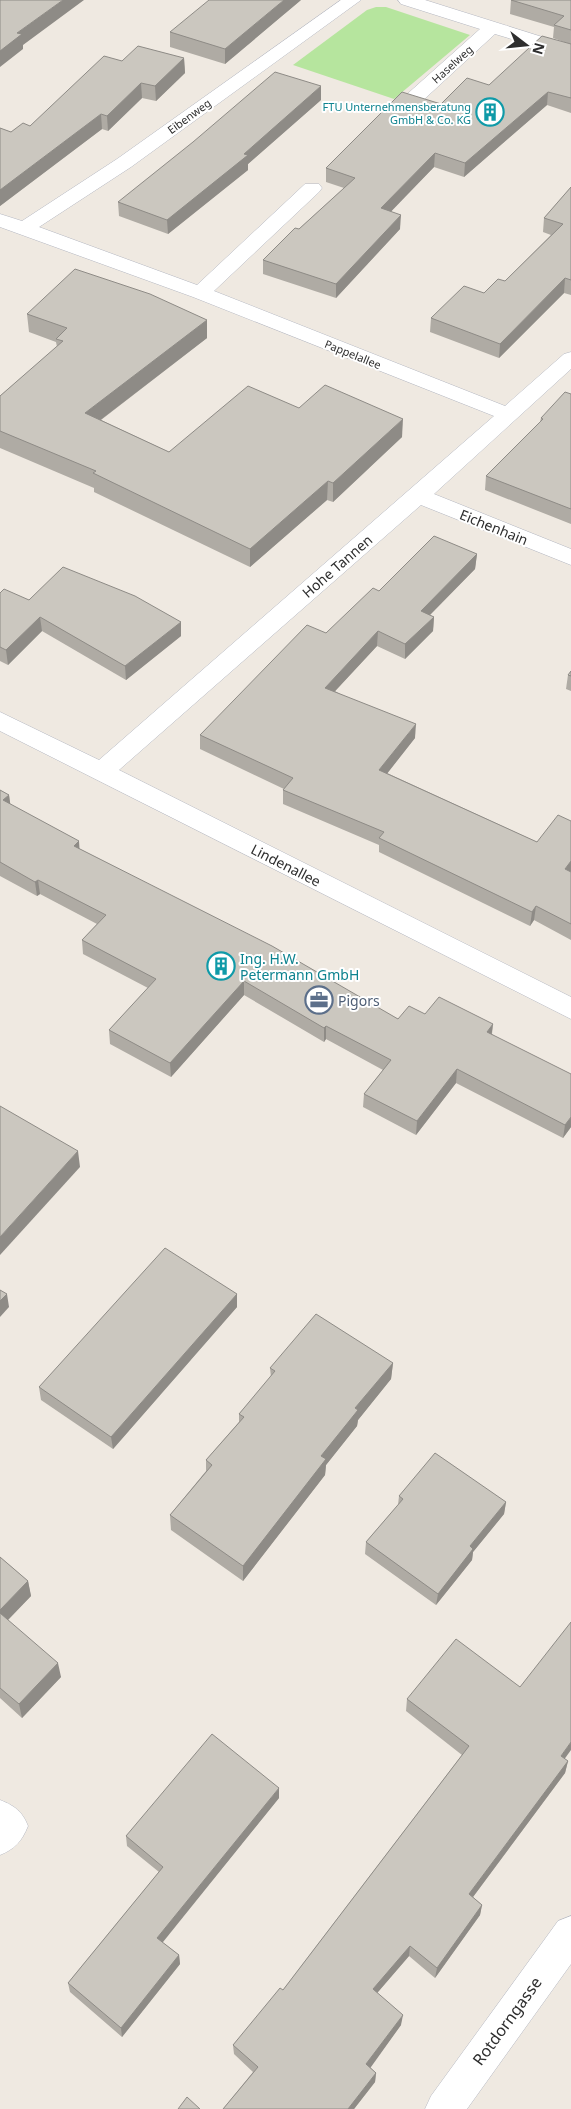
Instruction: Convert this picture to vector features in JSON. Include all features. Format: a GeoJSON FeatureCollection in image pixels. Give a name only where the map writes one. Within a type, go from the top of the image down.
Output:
{"type":"FeatureCollection","features":[{"type":"Feature","properties":{"kind":"street","name":"Eibenweg"},"geometry":{"type":"LineString","coordinates":[[23,229],[124,163],[352,0]]}},
{"type":"Feature","properties":{"kind":"street"},"geometry":{"type":"LineString","coordinates":[[407,0],[571,52]]}},
{"type":"Feature","properties":{"kind":"street","name":"Haselweg"},"geometry":{"type":"LineString","coordinates":[[412,100],[492,27]]}},
{"type":"Feature","properties":{"kind":"street"},"geometry":{"type":"LineString","coordinates":[[200,293],[312,188]]}},
{"type":"Feature","properties":{"kind":"street","name":"Pappelallee"},"geometry":{"type":"LineString","coordinates":[[0,220],[200,293],[507,414]]}},
{"type":"Feature","properties":{"kind":"street","name":"Hohe Tannen"},"geometry":{"type":"LineString","coordinates":[[101,772],[418,496],[571,358]]}},
{"type":"Feature","properties":{"kind":"street","name":"Eichenhain"},"geometry":{"type":"LineString","coordinates":[[418,496],[571,558]]}},
{"type":"Feature","properties":{"kind":"street","name":"Lindenallee"},"geometry":{"type":"LineString","coordinates":[[0,722],[571,1009]]}},
{"type":"Feature","properties":{"kind":"street","name":"Rotdorngasse"},"geometry":{"type":"LineString","coordinates":[[444,2109],[571,1934]]}},
{"type":"Feature","properties":{"kind":"green space"},"geometry":{"type":"Polygon","coordinates":[[[376,7],[386,7],[470,35],[394,99],[293,65],[367,10],[376,7]]]}},
{"type":"Feature","properties":{"kind":"building"},"geometry":{"type":"Polygon","coordinates":[[[0,0],[63,0],[17,33],[22,34],[0,51],[0,0]]]}},
{"type":"Feature","properties":{"kind":"building"},"geometry":{"type":"Polygon","coordinates":[[[209,0],[284,0],[225,49],[170,32],[209,0]]]}},
{"type":"Feature","properties":{"kind":"building"},"geometry":{"type":"Polygon","coordinates":[[[511,0],[571,0],[571,30],[554,25],[564,16],[511,0]]]}},
{"type":"Feature","properties":{"kind":"building"},"geometry":{"type":"Polygon","coordinates":[[[542,36],[571,44],[571,98],[548,92],[465,163],[435,153],[381,208],[401,215],[336,284],[263,260],[295,228],[299,229],[355,178],[326,168],[402,92],[441,104],[467,78],[489,85],[542,36]]]}},
{"type":"Feature","properties":{"kind":"building"},"geometry":{"type":"Polygon","coordinates":[[[138,46],[184,58],[155,86],[141,83],[107,116],[101,114],[0,190],[0,128],[11,132],[23,123],[30,126],[104,56],[122,61],[138,46]]]}},
{"type":"Feature","properties":{"kind":"building"},"geometry":{"type":"Polygon","coordinates":[[[275,72],[321,86],[244,154],[248,155],[167,220],[118,202],[193,142],[275,72]]]}},
{"type":"Feature","properties":{"kind":"building"},"geometry":{"type":"Polygon","coordinates":[[[571,187],[571,280],[565,278],[500,344],[431,318],[464,286],[484,293],[498,279],[505,281],[563,224],[544,218],[571,187]]]}},
{"type":"Feature","properties":{"kind":"building"},"geometry":{"type":"Polygon","coordinates":[[[75,269],[150,294],[207,320],[85,413],[169,452],[248,386],[299,408],[325,385],[403,419],[333,483],[328,481],[250,549],[93,473],[96,471],[0,431],[0,396],[63,341],[56,339],[67,328],[27,314],[75,269]]]}},
{"type":"Feature","properties":{"kind":"building"},"geometry":{"type":"Polygon","coordinates":[[[565,392],[571,394],[571,509],[486,476],[543,419],[541,418],[565,392]]]}},
{"type":"Feature","properties":{"kind":"building"},"geometry":{"type":"Polygon","coordinates":[[[434,536],[477,554],[421,611],[434,617],[405,644],[378,631],[325,688],[416,724],[379,770],[537,842],[558,815],[571,821],[571,861],[565,869],[571,872],[571,924],[536,906],[532,912],[379,838],[384,832],[283,790],[293,778],[200,735],[307,625],[326,633],[373,588],[379,591],[434,536]]]}},
{"type":"Feature","properties":{"kind":"building"},"geometry":{"type":"Polygon","coordinates":[[[63,567],[135,596],[181,622],[125,666],[40,617],[6,650],[0,647],[0,593],[4,589],[29,600],[63,567]]]}},
{"type":"Feature","properties":{"kind":"building"},"geometry":{"type":"Polygon","coordinates":[[[0,790],[9,795],[3,800],[79,841],[74,846],[272,946],[398,1019],[409,1006],[425,1014],[439,997],[493,1024],[487,1032],[571,1074],[571,1117],[565,1125],[457,1069],[417,1121],[364,1094],[391,1060],[326,1026],[324,1028],[244,981],[170,1063],[109,1030],[156,979],[82,940],[106,915],[38,880],[35,882],[0,862],[0,790]]]}},
{"type":"Feature","properties":{"kind":"building"},"geometry":{"type":"Polygon","coordinates":[[[0,1106],[78,1151],[0,1237],[0,1106]]]}},
{"type":"Feature","properties":{"kind":"building"},"geometry":{"type":"Polygon","coordinates":[[[165,1248],[237,1294],[111,1437],[39,1387],[165,1248]]]}},
{"type":"Feature","properties":{"kind":"building"},"geometry":{"type":"Polygon","coordinates":[[[0,1290],[7,1294],[0,1301],[0,1290]]]}},
{"type":"Feature","properties":{"kind":"building"},"geometry":{"type":"Polygon","coordinates":[[[316,1314],[393,1363],[355,1408],[358,1410],[321,1456],[326,1459],[243,1566],[170,1515],[212,1465],[206,1460],[244,1417],[239,1414],[275,1371],[270,1368],[316,1314]]]}},
{"type":"Feature","properties":{"kind":"building"},"geometry":{"type":"Polygon","coordinates":[[[435,1453],[506,1502],[470,1546],[473,1549],[438,1594],[366,1542],[403,1499],[399,1496],[435,1453]]]}},
{"type":"Feature","properties":{"kind":"building"},"geometry":{"type":"Polygon","coordinates":[[[0,1557],[28,1581],[0,1610],[0,1557]]]}},
{"type":"Feature","properties":{"kind":"building"},"geometry":{"type":"Polygon","coordinates":[[[0,1613],[58,1663],[19,1704],[0,1688],[0,1613]]]}},
{"type":"Feature","properties":{"kind":"building"},"geometry":{"type":"Polygon","coordinates":[[[571,1622],[571,1742],[561,1756],[568,1761],[469,1894],[482,1905],[437,1968],[410,1946],[373,1989],[403,2015],[366,2064],[376,2073],[348,2109],[223,2109],[258,2067],[233,2045],[280,1988],[283,1990],[469,1746],[407,1699],[456,1639],[520,1687],[571,1622]]]}},
{"type":"Feature","properties":{"kind":"building"},"geometry":{"type":"Polygon","coordinates":[[[212,1734],[279,1788],[157,1938],[179,1955],[121,2028],[68,1983],[163,1867],[126,1836],[212,1734]]]}},
{"type":"Feature","properties":{"kind":"building"},"geometry":{"type":"Polygon","coordinates":[[[187,2097],[200,2109],[178,2109],[187,2097]]]}},
{"type":"Feature","properties":{"kind":"place","name":"FTU Unternehmensberatung GmbH & Co. KG"},"geometry":{"type":"Point","coordinates":[490,112]}},
{"type":"Feature","properties":{"kind":"place","name":"Ing. H.W. Petermann GmbH"},"geometry":{"type":"Point","coordinates":[221,966]}},
{"type":"Feature","properties":{"kind":"place","name":"Pigors"},"geometry":{"type":"Point","coordinates":[319,1000]}}]}
